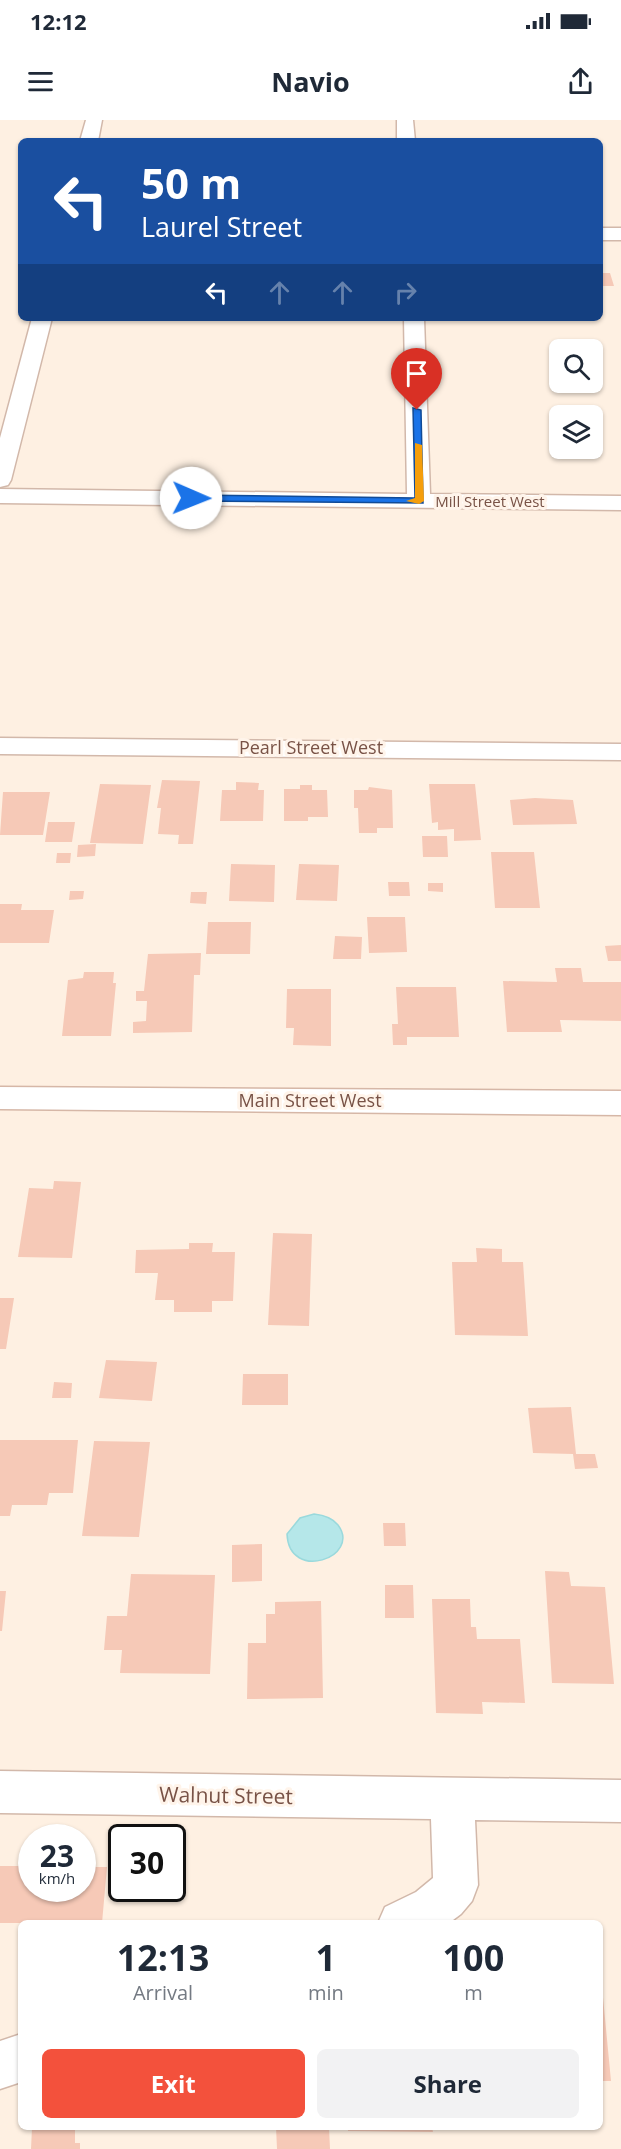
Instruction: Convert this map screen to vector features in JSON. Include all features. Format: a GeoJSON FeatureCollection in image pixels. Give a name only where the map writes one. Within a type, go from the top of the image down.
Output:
{"type":"FeatureCollection","features":[{"type":"Feature","properties":{"kind":"street"},"geometry":{"type":"LineString","coordinates":[[89,138],[94,120]]}},
{"type":"Feature","properties":{"kind":"street"},"geometry":{"type":"LineString","coordinates":[[405,120],[406,138]]}},
{"type":"Feature","properties":{"kind":"street"},"geometry":{"type":"LineString","coordinates":[[603,234],[621,234]]}},
{"type":"Feature","properties":{"kind":"street"},"geometry":{"type":"LineString","coordinates":[[0,480],[41,321]]}},
{"type":"Feature","properties":{"kind":"street"},"geometry":{"type":"LineString","coordinates":[[414,321],[419,501]]}},
{"type":"Feature","properties":{"kind":"street","name":"Mill Street West"},"geometry":{"type":"LineString","coordinates":[[0,496],[621,502]]}},
{"type":"Feature","properties":{"kind":"street","name":"Pearl Street West"},"geometry":{"type":"LineString","coordinates":[[0,746],[621,752]]}},
{"type":"Feature","properties":{"kind":"street","name":"Main Street West"},"geometry":{"type":"LineString","coordinates":[[0,1098],[621,1103]]}},
{"type":"Feature","properties":{"kind":"street","name":"Walnut Street"},"geometry":{"type":"LineString","coordinates":[[0,1792],[621,1801]]}},
{"type":"Feature","properties":{"kind":"street"},"geometry":{"type":"LineString","coordinates":[[408,1920],[430,1911],[449,1895],[456,1885],[452,1800]]}},
{"type":"Feature","properties":{"kind":"street"},"geometry":{"type":"LineString","coordinates":[[0,2065],[18,2059]]}},
{"type":"Feature","properties":{"kind":"water"},"geometry":{"type":"Polygon","coordinates":[[[314,1514],[333,1520],[343,1537],[340,1547],[333,1555],[322,1560],[310,1561],[299,1558],[291,1549],[287,1534],[300,1518],[314,1514]]]}},
{"type":"Feature","properties":{"kind":"building"},"geometry":{"type":"Polygon","coordinates":[[[603,273],[610,273],[614,286],[603,286],[603,273]]]}},
{"type":"Feature","properties":{"kind":"building"},"geometry":{"type":"Polygon","coordinates":[[[162,780],[200,781],[193,844],[178,844],[179,835],[158,834],[161,808],[157,808],[162,780]]]}},
{"type":"Feature","properties":{"kind":"building"},"geometry":{"type":"Polygon","coordinates":[[[236,782],[259,783],[258,790],[264,790],[263,821],[220,821],[222,790],[236,790],[236,782]]]}},
{"type":"Feature","properties":{"kind":"building"},"geometry":{"type":"Polygon","coordinates":[[[100,784],[151,785],[143,844],[90,843],[100,784]]]}},
{"type":"Feature","properties":{"kind":"building"},"geometry":{"type":"Polygon","coordinates":[[[429,784],[475,784],[481,840],[454,841],[454,829],[438,830],[438,822],[432,823],[429,784]]]}},
{"type":"Feature","properties":{"kind":"building"},"geometry":{"type":"Polygon","coordinates":[[[300,785],[312,785],[312,790],[327,790],[328,817],[308,817],[308,821],[284,821],[284,789],[300,789],[300,785]]]}},
{"type":"Feature","properties":{"kind":"building"},"geometry":{"type":"Polygon","coordinates":[[[369,787],[392,790],[393,828],[377,828],[377,833],[359,833],[358,808],[354,808],[354,790],[368,790],[369,787]]]}},
{"type":"Feature","properties":{"kind":"building"},"geometry":{"type":"Polygon","coordinates":[[[3,792],[50,792],[43,835],[0,835],[3,792]]]}},
{"type":"Feature","properties":{"kind":"building"},"geometry":{"type":"Polygon","coordinates":[[[535,798],[573,800],[577,824],[513,825],[510,800],[535,798]]]}},
{"type":"Feature","properties":{"kind":"building"},"geometry":{"type":"Polygon","coordinates":[[[48,822],[75,822],[72,842],[45,842],[48,822]]]}},
{"type":"Feature","properties":{"kind":"building"},"geometry":{"type":"Polygon","coordinates":[[[422,836],[447,836],[448,857],[423,857],[422,836]]]}},
{"type":"Feature","properties":{"kind":"building"},"geometry":{"type":"Polygon","coordinates":[[[96,844],[95,856],[77,857],[78,845],[96,844]]]}},
{"type":"Feature","properties":{"kind":"building"},"geometry":{"type":"Polygon","coordinates":[[[491,852],[534,852],[540,908],[495,908],[491,852]]]}},
{"type":"Feature","properties":{"kind":"building"},"geometry":{"type":"Polygon","coordinates":[[[57,853],[71,853],[70,863],[56,863],[57,853]]]}},
{"type":"Feature","properties":{"kind":"building"},"geometry":{"type":"Polygon","coordinates":[[[231,864],[275,865],[274,902],[229,901],[231,864]]]}},
{"type":"Feature","properties":{"kind":"building"},"geometry":{"type":"Polygon","coordinates":[[[299,864],[339,865],[337,901],[296,900],[299,864]]]}},
{"type":"Feature","properties":{"kind":"building"},"geometry":{"type":"Polygon","coordinates":[[[388,882],[409,882],[410,896],[389,896],[388,882]]]}},
{"type":"Feature","properties":{"kind":"building"},"geometry":{"type":"Polygon","coordinates":[[[428,883],[443,883],[443,892],[428,891],[428,883]]]}},
{"type":"Feature","properties":{"kind":"building"},"geometry":{"type":"Polygon","coordinates":[[[70,891],[84,891],[83,899],[69,900],[70,891]]]}},
{"type":"Feature","properties":{"kind":"building"},"geometry":{"type":"Polygon","coordinates":[[[191,892],[207,892],[206,904],[190,903],[191,892]]]}},
{"type":"Feature","properties":{"kind":"building"},"geometry":{"type":"Polygon","coordinates":[[[0,904],[22,904],[21,910],[54,910],[49,943],[0,943],[0,904]]]}},
{"type":"Feature","properties":{"kind":"building"},"geometry":{"type":"Polygon","coordinates":[[[367,917],[405,917],[407,952],[369,953],[367,917]]]}},
{"type":"Feature","properties":{"kind":"building"},"geometry":{"type":"Polygon","coordinates":[[[208,922],[251,922],[250,954],[206,954],[208,922]]]}},
{"type":"Feature","properties":{"kind":"building"},"geometry":{"type":"Polygon","coordinates":[[[335,936],[362,937],[361,959],[333,959],[335,936]]]}},
{"type":"Feature","properties":{"kind":"building"},"geometry":{"type":"Polygon","coordinates":[[[621,945],[621,961],[608,961],[605,946],[621,945]]]}},
{"type":"Feature","properties":{"kind":"building"},"geometry":{"type":"Polygon","coordinates":[[[201,953],[200,975],[194,975],[192,1032],[133,1033],[133,1022],[146,1021],[147,1001],[136,1001],[136,991],[144,991],[148,954],[201,953]]]}},
{"type":"Feature","properties":{"kind":"building"},"geometry":{"type":"Polygon","coordinates":[[[555,968],[581,968],[583,982],[621,982],[621,1021],[560,1020],[562,1032],[507,1032],[503,981],[557,982],[555,968]]]}},
{"type":"Feature","properties":{"kind":"building"},"geometry":{"type":"Polygon","coordinates":[[[84,972],[114,972],[113,983],[116,983],[111,1036],[62,1036],[68,980],[83,978],[84,972]]]}},
{"type":"Feature","properties":{"kind":"building"},"geometry":{"type":"Polygon","coordinates":[[[396,987],[456,987],[459,1037],[407,1037],[407,1045],[393,1045],[392,1024],[398,1024],[396,987]]]}},
{"type":"Feature","properties":{"kind":"building"},"geometry":{"type":"Polygon","coordinates":[[[287,989],[331,989],[331,1046],[293,1045],[294,1028],[286,1028],[287,989]]]}},
{"type":"Feature","properties":{"kind":"building"},"geometry":{"type":"Polygon","coordinates":[[[54,1181],[81,1182],[72,1258],[18,1257],[29,1188],[53,1189],[54,1181]]]}},
{"type":"Feature","properties":{"kind":"building"},"geometry":{"type":"Polygon","coordinates":[[[273,1233],[312,1234],[309,1326],[268,1325],[273,1233]]]}},
{"type":"Feature","properties":{"kind":"building"},"geometry":{"type":"Polygon","coordinates":[[[189,1243],[213,1243],[212,1252],[235,1252],[233,1301],[212,1301],[212,1312],[174,1312],[174,1300],[155,1300],[158,1273],[135,1273],[136,1250],[189,1249],[189,1243]]]}},
{"type":"Feature","properties":{"kind":"building"},"geometry":{"type":"Polygon","coordinates":[[[476,1248],[502,1249],[502,1262],[523,1262],[528,1336],[455,1335],[452,1262],[477,1262],[476,1248]]]}},
{"type":"Feature","properties":{"kind":"building"},"geometry":{"type":"Polygon","coordinates":[[[0,1298],[14,1298],[6,1349],[0,1349],[0,1298]]]}},
{"type":"Feature","properties":{"kind":"building"},"geometry":{"type":"Polygon","coordinates":[[[106,1360],[157,1362],[152,1401],[99,1398],[106,1360]]]}},
{"type":"Feature","properties":{"kind":"building"},"geometry":{"type":"Polygon","coordinates":[[[243,1374],[288,1374],[288,1405],[242,1405],[243,1374]]]}},
{"type":"Feature","properties":{"kind":"building"},"geometry":{"type":"Polygon","coordinates":[[[54,1382],[72,1383],[71,1398],[52,1398],[54,1382]]]}},
{"type":"Feature","properties":{"kind":"building"},"geometry":{"type":"Polygon","coordinates":[[[571,1407],[576,1454],[595,1454],[598,1468],[575,1469],[573,1454],[533,1453],[528,1408],[571,1407]]]}},
{"type":"Feature","properties":{"kind":"building"},"geometry":{"type":"Polygon","coordinates":[[[0,1440],[78,1440],[73,1493],[49,1493],[47,1505],[12,1505],[10,1516],[0,1516],[0,1440]]]}},
{"type":"Feature","properties":{"kind":"building"},"geometry":{"type":"Polygon","coordinates":[[[94,1441],[150,1442],[139,1537],[82,1536],[94,1441]]]}},
{"type":"Feature","properties":{"kind":"building"},"geometry":{"type":"Polygon","coordinates":[[[383,1523],[405,1523],[406,1546],[384,1546],[383,1523]]]}},
{"type":"Feature","properties":{"kind":"building"},"geometry":{"type":"Polygon","coordinates":[[[262,1544],[262,1581],[232,1582],[232,1545],[262,1544]]]}},
{"type":"Feature","properties":{"kind":"building"},"geometry":{"type":"Polygon","coordinates":[[[545,1571],[569,1572],[571,1586],[605,1587],[614,1684],[552,1683],[545,1571]]]}},
{"type":"Feature","properties":{"kind":"building"},"geometry":{"type":"Polygon","coordinates":[[[131,1574],[215,1575],[210,1674],[120,1673],[122,1650],[104,1650],[107,1616],[127,1616],[131,1574]]]}},
{"type":"Feature","properties":{"kind":"building"},"geometry":{"type":"Polygon","coordinates":[[[385,1585],[413,1585],[414,1618],[385,1618],[385,1585]]]}},
{"type":"Feature","properties":{"kind":"building"},"geometry":{"type":"Polygon","coordinates":[[[0,1591],[6,1591],[2,1631],[0,1631],[0,1591]]]}},
{"type":"Feature","properties":{"kind":"building"},"geometry":{"type":"Polygon","coordinates":[[[432,1599],[470,1599],[471,1627],[476,1627],[477,1639],[520,1639],[525,1703],[482,1702],[483,1714],[436,1713],[432,1599]]]}},
{"type":"Feature","properties":{"kind":"building"},"geometry":{"type":"Polygon","coordinates":[[[321,1601],[323,1698],[247,1699],[248,1643],[266,1643],[266,1614],[275,1614],[275,1602],[321,1601]]]}},
{"type":"Feature","properties":{"kind":"building"},"geometry":{"type":"Polygon","coordinates":[[[0,1866],[18,1866],[18,1902],[96,1902],[96,1867],[107,1867],[102,1920],[18,1920],[18,1923],[0,1923],[0,1866]]]}},
{"type":"Feature","properties":{"kind":"building"},"geometry":{"type":"Polygon","coordinates":[[[603,1997],[611,2081],[603,2081],[603,1997]]]}},
{"type":"Feature","properties":{"kind":"building"},"geometry":{"type":"Polygon","coordinates":[[[32,2130],[75,2130],[75,2143],[80,2143],[80,2149],[31,2149],[32,2130]]]}},
{"type":"Feature","properties":{"kind":"building"},"geometry":{"type":"Polygon","coordinates":[[[276,2130],[329,2130],[330,2149],[277,2149],[276,2130]]]}},
{"type":"Feature","properties":{"kind":"building"},"geometry":{"type":"Polygon","coordinates":[[[433,2130],[433,2132],[348,2131],[433,2130]]]}},
{"type":"Feature","properties":{"kind":"slow traffic"},"geometry":{"type":"LineString","coordinates":[[411,501],[419,501],[418,445]]}},
{"type":"Feature","properties":{"kind":"route"},"geometry":{"type":"LineString","coordinates":[[191,498],[419,501],[417,410]]}}]}
